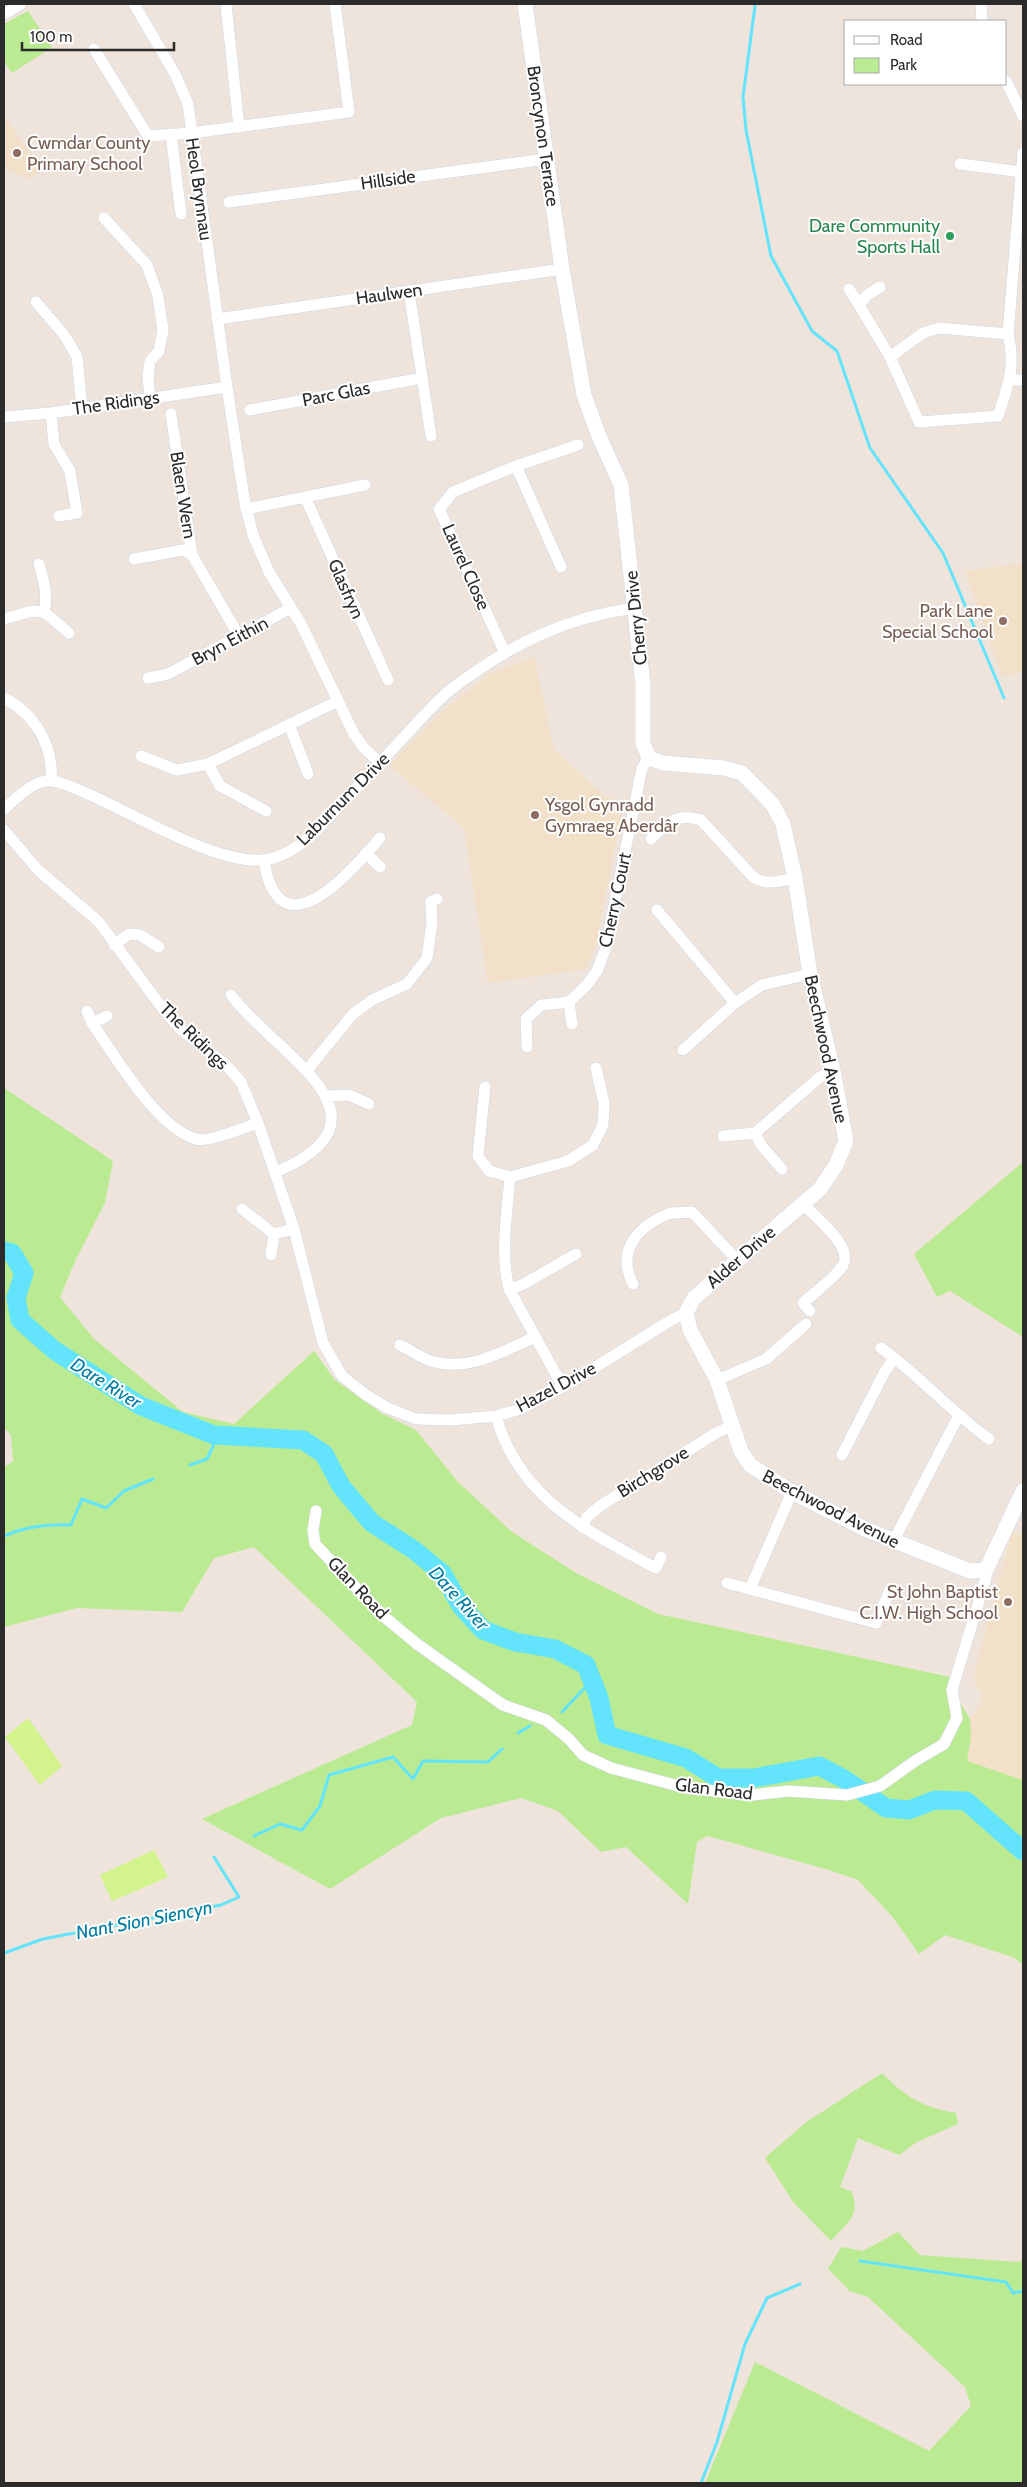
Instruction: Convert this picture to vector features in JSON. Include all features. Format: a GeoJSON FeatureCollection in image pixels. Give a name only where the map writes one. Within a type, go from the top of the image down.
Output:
{"type":"FeatureCollection","features":[{"type":"Feature","properties":{"kind":"street"},"geometry":{"type":"LineString","coordinates":[[4,14],[21,4]]}},
{"type":"Feature","properties":{"kind":"street","name":"Heol Brynnau"},"geometry":{"type":"LineString","coordinates":[[134,4],[175,74],[188,104],[227,387],[246,509],[253,536],[269,572],[301,624],[354,734],[364,748],[379,762]]}},
{"type":"Feature","properties":{"kind":"street"},"geometry":{"type":"LineString","coordinates":[[226,4],[239,127]]}},
{"type":"Feature","properties":{"kind":"street"},"geometry":{"type":"LineString","coordinates":[[94,49],[148,136],[191,133],[349,112],[335,4]]}},
{"type":"Feature","properties":{"kind":"street","name":"Broncynon Terrace"},"geometry":{"type":"LineString","coordinates":[[525,4],[562,269]]}},
{"type":"Feature","properties":{"kind":"street"},"geometry":{"type":"LineString","coordinates":[[981,4],[982,20]]}},
{"type":"Feature","properties":{"kind":"street"},"geometry":{"type":"LineString","coordinates":[[1007,83],[1023,116]]}},
{"type":"Feature","properties":{"kind":"street"},"geometry":{"type":"LineString","coordinates":[[171,134],[181,214]]}},
{"type":"Feature","properties":{"kind":"street"},"geometry":{"type":"LineString","coordinates":[[849,289],[890,356],[920,422],[998,416],[1010,380],[1012,353],[1008,334],[1023,152]]}},
{"type":"Feature","properties":{"kind":"street","name":"Hillside"},"geometry":{"type":"LineString","coordinates":[[229,202],[546,158]]}},
{"type":"Feature","properties":{"kind":"street"},"geometry":{"type":"LineString","coordinates":[[960,164],[1022,172]]}},
{"type":"Feature","properties":{"kind":"street"},"geometry":{"type":"LineString","coordinates":[[104,218],[147,264],[158,296],[163,330],[159,350],[150,361],[148,377],[150,398]]}},
{"type":"Feature","properties":{"kind":"street","name":"Haulwen"},"geometry":{"type":"LineString","coordinates":[[217,319],[562,269]]}},
{"type":"Feature","properties":{"kind":"street","name":"Cherry Drive"},"geometry":{"type":"LineString","coordinates":[[562,269],[584,395],[598,434],[621,485],[642,684],[643,743],[649,758]]}},
{"type":"Feature","properties":{"kind":"street"},"geometry":{"type":"LineString","coordinates":[[859,305],[866,296],[880,287]]}},
{"type":"Feature","properties":{"kind":"street"},"geometry":{"type":"LineString","coordinates":[[409,291],[432,436]]}},
{"type":"Feature","properties":{"kind":"street"},"geometry":{"type":"LineString","coordinates":[[36,302],[65,336],[77,357],[82,408]]}},
{"type":"Feature","properties":{"kind":"street"},"geometry":{"type":"LineString","coordinates":[[890,356],[923,333],[939,328],[1008,334]]}},
{"type":"Feature","properties":{"kind":"street","name":"Parc Glas"},"geometry":{"type":"LineString","coordinates":[[250,410],[422,378]]}},
{"type":"Feature","properties":{"kind":"street"},"geometry":{"type":"LineString","coordinates":[[1010,380],[1023,380]]}},
{"type":"Feature","properties":{"kind":"street","name":"The Ridings"},"geometry":{"type":"LineString","coordinates":[[4,417],[51,413],[227,387]]}},
{"type":"Feature","properties":{"kind":"street"},"geometry":{"type":"LineString","coordinates":[[51,413],[54,444],[70,471],[77,512],[59,516]]}},
{"type":"Feature","properties":{"kind":"street","name":"Blaen Wern"},"geometry":{"type":"LineString","coordinates":[[171,414],[168,437],[192,555],[239,636]]}},
{"type":"Feature","properties":{"kind":"street","name":"Laurel Close"},"geometry":{"type":"LineString","coordinates":[[505,653],[439,508],[452,492],[516,466],[578,445]]}},
{"type":"Feature","properties":{"kind":"street"},"geometry":{"type":"LineString","coordinates":[[516,466],[561,567]]}},
{"type":"Feature","properties":{"kind":"street"},"geometry":{"type":"LineString","coordinates":[[246,509],[365,485]]}},
{"type":"Feature","properties":{"kind":"street","name":"Glasfryn"},"geometry":{"type":"LineString","coordinates":[[305,497],[388,680]]}},
{"type":"Feature","properties":{"kind":"street","name":"Blaen Wern"},"geometry":{"type":"LineString","coordinates":[[134,559],[183,550],[192,555]]}},
{"type":"Feature","properties":{"kind":"street"},"geometry":{"type":"LineString","coordinates":[[39,564],[46,591],[44,612]]}},
{"type":"Feature","properties":{"kind":"street","name":"Bryn Eithin"},"geometry":{"type":"LineString","coordinates":[[148,678],[168,674],[291,608]]}},
{"type":"Feature","properties":{"kind":"street","name":"Laburnum Drive"},"geometry":{"type":"LineString","coordinates":[[51,781],[84,792],[212,852],[242,860],[264,860],[283,855],[299,846],[312,835],[379,762],[457,684],[505,653],[552,628],[602,613],[634,608]]}},
{"type":"Feature","properties":{"kind":"street"},"geometry":{"type":"LineString","coordinates":[[4,619],[32,611],[44,612],[69,633]]}},
{"type":"Feature","properties":{"kind":"street"},"geometry":{"type":"LineString","coordinates":[[163,663],[168,674]]}},
{"type":"Feature","properties":{"kind":"street"},"geometry":{"type":"LineString","coordinates":[[4,698],[14,704],[35,723],[45,741],[53,767],[51,781],[30,787],[4,809]]}},
{"type":"Feature","properties":{"kind":"street"},"geometry":{"type":"LineString","coordinates":[[141,756],[177,770],[208,764],[338,701]]}},
{"type":"Feature","properties":{"kind":"street"},"geometry":{"type":"LineString","coordinates":[[289,724],[308,774]]}},
{"type":"Feature","properties":{"kind":"street"},"geometry":{"type":"LineString","coordinates":[[649,758],[663,763],[724,768],[742,773],[754,782],[773,805],[783,824],[795,878],[766,883],[760,882],[753,877],[701,820],[689,816],[679,816],[656,826],[651,839]]}},
{"type":"Feature","properties":{"kind":"street","name":"Cherry Court"},"geometry":{"type":"LineString","coordinates":[[569,1002],[586,986],[597,971],[605,950],[642,768],[649,758]]}},
{"type":"Feature","properties":{"kind":"street"},"geometry":{"type":"LineString","coordinates":[[208,764],[220,786],[266,811]]}},
{"type":"Feature","properties":{"kind":"street","name":"The Ridings"},"geometry":{"type":"LineString","coordinates":[[4,830],[38,870],[98,921],[163,1010],[180,1028],[225,1064],[241,1082],[276,1172],[294,1229]]}},
{"type":"Feature","properties":{"kind":"street"},"geometry":{"type":"LineString","coordinates":[[264,860],[271,886],[277,896],[286,901],[301,904],[320,898],[380,838]]}},
{"type":"Feature","properties":{"kind":"street"},"geometry":{"type":"LineString","coordinates":[[366,854],[380,867]]}},
{"type":"Feature","properties":{"kind":"street","name":"Beechwood Avenue"},"geometry":{"type":"LineString","coordinates":[[795,878],[810,974],[833,1070],[846,1141],[836,1165],[820,1189],[802,1204]]}},
{"type":"Feature","properties":{"kind":"street"},"geometry":{"type":"LineString","coordinates":[[307,1070],[353,1014],[372,1000],[407,984],[427,958],[432,924],[430,902],[437,899]]}},
{"type":"Feature","properties":{"kind":"street"},"geometry":{"type":"LineString","coordinates":[[657,910],[735,1003]]}},
{"type":"Feature","properties":{"kind":"street"},"geometry":{"type":"LineString","coordinates":[[658,931],[667,923]]}},
{"type":"Feature","properties":{"kind":"street"},"geometry":{"type":"LineString","coordinates":[[114,944],[129,934],[140,936],[159,947]]}},
{"type":"Feature","properties":{"kind":"street"},"geometry":{"type":"LineString","coordinates":[[683,1050],[735,1003],[762,985],[810,974]]}},
{"type":"Feature","properties":{"kind":"street"},"geometry":{"type":"LineString","coordinates":[[231,995],[244,1013],[307,1070],[326,1096],[330,1109],[331,1130],[301,1161],[276,1172]]}},
{"type":"Feature","properties":{"kind":"street"},"geometry":{"type":"LineString","coordinates":[[527,1047],[526,1020],[540,1005],[569,1002],[572,1024]]}},
{"type":"Feature","properties":{"kind":"street"},"geometry":{"type":"LineString","coordinates":[[88,1011],[92,1023],[139,1090],[171,1127],[197,1140],[228,1134],[258,1123]]}},
{"type":"Feature","properties":{"kind":"street"},"geometry":{"type":"LineString","coordinates":[[92,1023],[107,1016]]}},
{"type":"Feature","properties":{"kind":"street"},"geometry":{"type":"LineString","coordinates":[[485,1087],[478,1156],[489,1171],[510,1177],[568,1161],[593,1145],[603,1125],[604,1110],[596,1068]]}},
{"type":"Feature","properties":{"kind":"street"},"geometry":{"type":"LineString","coordinates":[[723,1136],[754,1133],[820,1077],[833,1070]]}},
{"type":"Feature","properties":{"kind":"street"},"geometry":{"type":"LineString","coordinates":[[326,1096],[349,1095],[369,1104]]}},
{"type":"Feature","properties":{"kind":"street"},"geometry":{"type":"LineString","coordinates":[[754,1133],[761,1145],[782,1169]]}},
{"type":"Feature","properties":{"kind":"street"},"geometry":{"type":"LineString","coordinates":[[510,1177],[504,1254],[505,1274],[509,1290],[563,1387]]}},
{"type":"Feature","properties":{"kind":"street"},"geometry":{"type":"LineString","coordinates":[[802,1204],[832,1233],[845,1253],[844,1265],[803,1303],[810,1311]]}},
{"type":"Feature","properties":{"kind":"street","name":"Alder Drive"},"geometry":{"type":"LineString","coordinates":[[686,1313],[694,1298],[802,1204]]}},
{"type":"Feature","properties":{"kind":"street"},"geometry":{"type":"LineString","coordinates":[[242,1209],[274,1234]]}},
{"type":"Feature","properties":{"kind":"street"},"geometry":{"type":"LineString","coordinates":[[634,1284],[628,1274],[627,1254],[634,1236],[669,1214],[692,1212],[737,1260]]}},
{"type":"Feature","properties":{"kind":"street"},"geometry":{"type":"LineString","coordinates":[[274,1234],[294,1229]]}},
{"type":"Feature","properties":{"kind":"street","name":"Hazel Drive"},"geometry":{"type":"LineString","coordinates":[[294,1229],[322,1343],[342,1376],[388,1408],[416,1419],[451,1420],[496,1416],[521,1409],[563,1387],[686,1313]]}},
{"type":"Feature","properties":{"kind":"street"},"geometry":{"type":"LineString","coordinates":[[271,1254],[274,1234]]}},
{"type":"Feature","properties":{"kind":"street"},"geometry":{"type":"LineString","coordinates":[[509,1290],[522,1285],[576,1254]]}},
{"type":"Feature","properties":{"kind":"street","name":"Beechwood Avenue"},"geometry":{"type":"LineString","coordinates":[[686,1313],[690,1330],[717,1380],[740,1452],[750,1465],[792,1492],[893,1542],[970,1571],[986,1570]]}},
{"type":"Feature","properties":{"kind":"street"},"geometry":{"type":"LineString","coordinates":[[717,1380],[766,1359],[806,1324]]}},
{"type":"Feature","properties":{"kind":"street"},"geometry":{"type":"LineString","coordinates":[[400,1345],[435,1362],[460,1364],[484,1360],[535,1337]]}},
{"type":"Feature","properties":{"kind":"street"},"geometry":{"type":"LineString","coordinates":[[880,1348],[894,1358],[958,1417],[989,1439]]}},
{"type":"Feature","properties":{"kind":"street"},"geometry":{"type":"LineString","coordinates":[[842,1455],[884,1373],[894,1358]]}},
{"type":"Feature","properties":{"kind":"street"},"geometry":{"type":"LineString","coordinates":[[496,1416],[500,1432],[511,1453],[548,1503],[582,1527],[656,1568],[662,1556]]}},
{"type":"Feature","properties":{"kind":"street"},"geometry":{"type":"LineString","coordinates":[[893,1542],[958,1417]]}},
{"type":"Feature","properties":{"kind":"street","name":"Birchgrove"},"geometry":{"type":"LineString","coordinates":[[582,1527],[587,1517],[600,1506],[716,1433],[731,1426]]}},
{"type":"Feature","properties":{"kind":"street","name":"Glan Road"},"geometry":{"type":"LineString","coordinates":[[316,1511],[313,1530],[315,1544],[382,1615],[417,1644],[503,1705],[546,1720],[569,1739],[583,1755],[611,1768],[686,1788],[752,1796],[788,1791],[847,1795],[880,1786],[915,1761],[944,1744],[957,1718],[952,1690],[986,1578],[986,1570],[1023,1491]]}},
{"type":"Feature","properties":{"kind":"street"},"geometry":{"type":"LineString","coordinates":[[750,1589],[792,1492]]}},
{"type":"Feature","properties":{"kind":"street"},"geometry":{"type":"LineString","coordinates":[[727,1583],[876,1623],[890,1590]]}},
{"type":"Feature","properties":{"kind":"shaded area","name":"Cwmdar County Primary School"},"geometry":{"type":"Polygon","coordinates":[[[4,114],[19,138],[43,167],[29,179],[4,168],[4,114]]]}},
{"type":"Feature","properties":{"kind":"shaded area","name":"Park Lane Special School"},"geometry":{"type":"Polygon","coordinates":[[[1023,563],[1023,672],[1002,677],[965,571],[1023,563]]]}},
{"type":"Feature","properties":{"kind":"shaded area","name":"Ysgol Gynradd Gymraeg Aberdâr"},"geometry":{"type":"Polygon","coordinates":[[[534,657],[554,750],[606,797],[624,802],[595,948],[585,969],[488,983],[464,828],[389,765],[441,713],[491,673],[534,657]]]}},
{"type":"Feature","properties":{"kind":"shaded area","name":"St John Baptist C.I.W. High School"},"geometry":{"type":"Polygon","coordinates":[[[1012,1532],[1023,1535],[1023,1780],[967,1761],[971,1737],[970,1719],[981,1702],[983,1693],[975,1685],[975,1669],[1012,1532]]]}},
{"type":"Feature","properties":{"kind":"green space"},"geometry":{"type":"Polygon","coordinates":[[[28,11],[52,47],[12,73],[4,61],[4,24],[28,11]]]}},
{"type":"Feature","properties":{"kind":"green space"},"geometry":{"type":"Polygon","coordinates":[[[4,1088],[113,1161],[105,1203],[76,1259],[60,1297],[94,1339],[183,1412],[234,1424],[314,1351],[335,1380],[381,1413],[416,1430],[458,1482],[512,1532],[576,1573],[658,1614],[950,1677],[959,1701],[970,1719],[971,1737],[967,1761],[1023,1780],[1023,1965],[1015,1958],[945,1935],[919,1954],[891,1915],[858,1880],[708,1836],[697,1842],[688,1904],[626,1847],[601,1852],[558,1811],[521,1798],[441,1818],[330,1889],[202,1819],[412,1725],[417,1702],[254,1547],[214,1558],[182,1612],[77,1608],[4,1627],[4,1467],[13,1461],[11,1435],[4,1427],[4,1088]]]}},
{"type":"Feature","properties":{"kind":"green space"},"geometry":{"type":"Polygon","coordinates":[[[1023,1162],[1023,1337],[950,1291],[937,1297],[914,1254],[1023,1162]]]}},
{"type":"Feature","properties":{"kind":"green space"},"geometry":{"type":"Polygon","coordinates":[[[28,1718],[62,1766],[40,1785],[5,1737],[28,1718]]]}},
{"type":"Feature","properties":{"kind":"green space"},"geometry":{"type":"Polygon","coordinates":[[[154,1850],[168,1877],[112,1901],[100,1875],[154,1850]]]}},
{"type":"Feature","properties":{"kind":"green space"},"geometry":{"type":"Polygon","coordinates":[[[882,2073],[899,2089],[916,2100],[934,2108],[956,2113],[958,2124],[917,2142],[899,2155],[858,2138],[840,2187],[851,2191],[855,2207],[854,2213],[831,2241],[794,2203],[765,2158],[805,2123],[882,2073]]]}},
{"type":"Feature","properties":{"kind":"green space"},"geometry":{"type":"Polygon","coordinates":[[[898,2232],[920,2255],[1019,2262],[1023,2260],[1023,2483],[705,2483],[755,2362],[929,2451],[971,2406],[965,2387],[868,2297],[850,2291],[828,2269],[841,2247],[863,2251],[898,2232]]]}},
{"type":"Feature","properties":{"kind":"waterway"},"geometry":{"type":"LineString","coordinates":[[755,6],[743,97],[746,130],[771,256],[812,331],[837,351],[870,448],[943,553],[1004,698]]}},
{"type":"Feature","properties":{"kind":"waterway","name":"Dare River"},"geometry":{"type":"LineString","coordinates":[[4,1251],[12,1253],[24,1273],[16,1298],[20,1320],[54,1350],[141,1406],[214,1435],[303,1440],[324,1454],[341,1486],[372,1523],[414,1550],[442,1573],[461,1606],[483,1630],[515,1642],[555,1649],[586,1665],[599,1698],[607,1735],[686,1758],[718,1778],[754,1778],[819,1766],[844,1779],[886,1808],[909,1810],[935,1800],[966,1801],[1023,1851]]}},
{"type":"Feature","properties":{"kind":"waterway"},"geometry":{"type":"LineString","coordinates":[[190,1465],[207,1459],[213,1446],[214,1435]]}},
{"type":"Feature","properties":{"kind":"waterway"},"geometry":{"type":"LineString","coordinates":[[4,1536],[37,1526],[71,1525],[82,1499],[106,1508],[124,1491],[153,1479]]}},
{"type":"Feature","properties":{"kind":"waterway","name":"Nant Sion Siencyn"},"geometry":{"type":"LineString","coordinates":[[562,1712],[592,1680]]}},
{"type":"Feature","properties":{"kind":"waterway","name":"Nant Sion Siencyn"},"geometry":{"type":"LineString","coordinates":[[518,1733],[530,1726]]}},
{"type":"Feature","properties":{"kind":"waterway","name":"Nant Sion Siencyn"},"geometry":{"type":"LineString","coordinates":[[254,1836],[280,1824],[302,1830],[320,1806],[329,1775],[393,1757],[413,1779],[423,1761],[488,1762],[502,1749]]}},
{"type":"Feature","properties":{"kind":"waterway","name":"Nant Sion Siencyn"},"geometry":{"type":"LineString","coordinates":[[4,1953],[43,1939],[221,1905],[239,1897],[214,1857]]}},
{"type":"Feature","properties":{"kind":"waterway"},"geometry":{"type":"LineString","coordinates":[[860,2261],[1006,2282],[1013,2293],[1023,2291]]}},
{"type":"Feature","properties":{"kind":"waterway"},"geometry":{"type":"LineString","coordinates":[[701,2483],[717,2442],[745,2344],[767,2298],[800,2284]]}},
{"type":"Feature","properties":{"kind":"place","name":"Cwmdar County Primary School"},"geometry":{"type":"Point","coordinates":[17,153]}},
{"type":"Feature","properties":{"kind":"place","name":"Dare Community Sports Hall"},"geometry":{"type":"Point","coordinates":[950,236]}},
{"type":"Feature","properties":{"kind":"place","name":"Park Lane Special School"},"geometry":{"type":"Point","coordinates":[1003,621]}},
{"type":"Feature","properties":{"kind":"place","name":"Ysgol Gynradd Gymraeg Aberdâr"},"geometry":{"type":"Point","coordinates":[535,815]}},
{"type":"Feature","properties":{"kind":"place","name":"St John Baptist C.I.W. High School"},"geometry":{"type":"Point","coordinates":[1008,1602]}}]}
